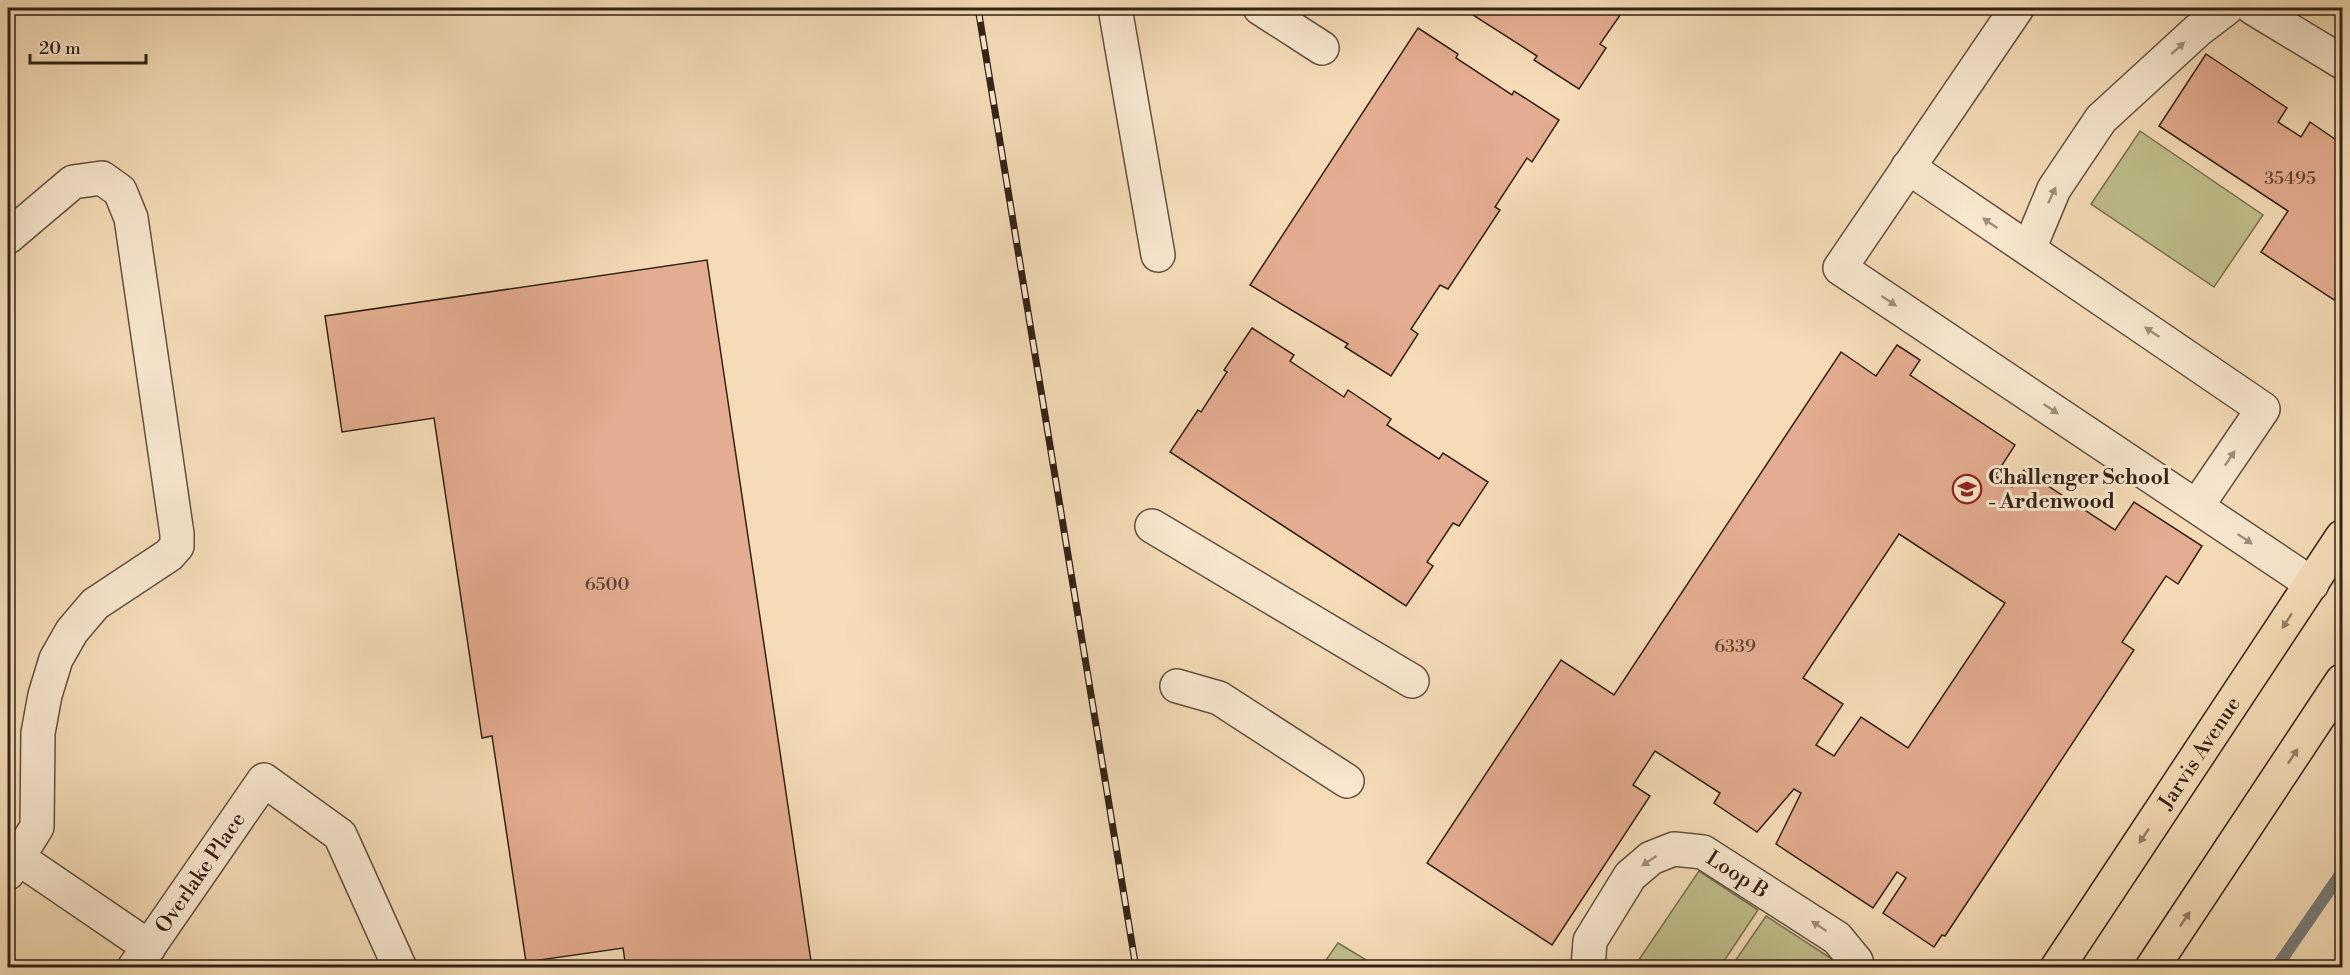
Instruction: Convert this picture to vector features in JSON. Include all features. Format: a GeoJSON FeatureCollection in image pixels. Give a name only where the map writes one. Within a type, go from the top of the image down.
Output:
{"type":"FeatureCollection","features":[{"type":"Feature","properties":{"kind":"main road","name":"Jarvis Avenue"},"geometry":{"type":"LineString","coordinates":[[2057,968],[2343,537]]}},
{"type":"Feature","properties":{"kind":"main road"},"geometry":{"type":"LineString","coordinates":[[2152,968],[2343,681]]}},
{"type":"Feature","properties":{"kind":"street"},"geometry":{"type":"LineString","coordinates":[[1115,8],[1158,255]]}},
{"type":"Feature","properties":{"kind":"street"},"geometry":{"type":"LineString","coordinates":[[1260,8],[1322,48]]}},
{"type":"Feature","properties":{"kind":"street"},"geometry":{"type":"LineString","coordinates":[[2017,8],[1840,268],[2312,584]]}},
{"type":"Feature","properties":{"kind":"street"},"geometry":{"type":"LineString","coordinates":[[2029,249],[2055,189],[2101,119],[2142,79],[2227,8]]}},
{"type":"Feature","properties":{"kind":"street"},"geometry":{"type":"LineString","coordinates":[[2253,8],[2343,62]]}},
{"type":"Feature","properties":{"kind":"street"},"geometry":{"type":"LineString","coordinates":[[1908,167],[2263,408],[2197,506]]}},
{"type":"Feature","properties":{"kind":"street"},"geometry":{"type":"LineString","coordinates":[[8,237],[73,182],[102,178],[120,191],[131,218],[177,546],[169,555],[95,604],[72,631],[56,659],[45,695],[38,733],[37,827],[11,861],[141,957]]}},
{"type":"Feature","properties":{"kind":"street"},"geometry":{"type":"LineString","coordinates":[[1152,526],[1412,681]]}},
{"type":"Feature","properties":{"kind":"street"},"geometry":{"type":"LineString","coordinates":[[1177,686],[1219,698],[1347,781]]}},
{"type":"Feature","properties":{"kind":"street","name":"Overlake Place"},"geometry":{"type":"LineString","coordinates":[[141,957],[264,780],[340,835],[400,968]]}},
{"type":"Feature","properties":{"kind":"street","name":"Loop B"},"geometry":{"type":"LineString","coordinates":[[1588,968],[1590,941],[1630,876],[1651,858],[1674,849],[1703,852],[1827,931],[1837,938],[1856,961],[1858,968]]}},
{"type":"Feature","properties":{"kind":"green space"},"geometry":{"type":"Polygon","coordinates":[[[2140,131],[2263,215],[2214,287],[2091,204],[2140,131]]]}},
{"type":"Feature","properties":{"kind":"green space"},"geometry":{"type":"Polygon","coordinates":[[[1699,871],[1758,910],[1720,967],[1634,967],[1699,871]]]}},
{"type":"Feature","properties":{"kind":"green space"},"geometry":{"type":"Polygon","coordinates":[[[1766,916],[1832,959],[1826,967],[1731,967],[1766,916]]]}},
{"type":"Feature","properties":{"kind":"green space"},"geometry":{"type":"Polygon","coordinates":[[[1338,943],[1378,967],[1321,967],[1338,943]]]}},
{"type":"Feature","properties":{"kind":"building"},"geometry":{"type":"Polygon","coordinates":[[[1462,8],[1625,8],[1600,44],[1606,48],[1579,89],[1534,60],[1537,56],[1462,8]]]}},
{"type":"Feature","properties":{"kind":"building"},"geometry":{"type":"Polygon","coordinates":[[[1418,28],[1458,54],[1456,58],[1512,95],[1514,91],[1559,120],[1532,162],[1527,158],[1495,207],[1500,210],[1448,289],[1440,285],[1411,329],[1418,334],[1391,376],[1345,347],[1348,344],[1250,285],[1418,28]]]}},
{"type":"Feature","properties":{"kind":"building"},"geometry":{"type":"Polygon","coordinates":[[[2206,54],[2287,108],[2278,122],[2301,137],[2310,122],[2342,144],[2342,286],[2334,300],[2261,252],[2288,211],[2159,126],[2206,54]]]}},
{"type":"Feature","properties":{"kind":"building"},"geometry":{"type":"Polygon","coordinates":[[[707,260],[812,968],[626,968],[623,948],[526,962],[492,736],[482,738],[434,418],[342,432],[325,316],[707,260]]]}},
{"type":"Feature","properties":{"kind":"building"},"geometry":{"type":"Polygon","coordinates":[[[1252,328],[1294,355],[1290,361],[1344,397],[1348,390],[1391,419],[1387,425],[1439,459],[1443,453],[1488,482],[1459,526],[1453,523],[1427,562],[1433,566],[1406,606],[1170,452],[1198,410],[1201,412],[1227,372],[1224,370],[1252,328]]]}},
{"type":"Feature","properties":{"kind":"building"},"geometry":{"type":"Polygon","coordinates":[[[1897,345],[1920,360],[1910,375],[2015,445],[1995,476],[2012,487],[2024,470],[2115,530],[2134,502],[2202,546],[2178,584],[2166,576],[2122,642],[2134,650],[1945,936],[1942,935],[1934,947],[1883,913],[1906,878],[1897,872],[1873,908],[1776,844],[1801,793],[1794,789],[1757,832],[1714,803],[1720,793],[1655,751],[1633,785],[1650,796],[1552,945],[1427,863],[1561,660],[1614,695],[1841,352],[1876,376],[1897,345]],[[1899,534],[1803,678],[1843,704],[1816,745],[1834,756],[1861,717],[1908,748],[2005,603],[1899,534]]]}},
{"type":"Feature","properties":{"kind":"waterway"},"geometry":{"type":"LineString","coordinates":[[2276,968],[2342,872]]}},
{"type":"Feature","properties":{"kind":"railway"},"geometry":{"type":"LineString","coordinates":[[978,8],[1136,968]]}},
{"type":"Feature","properties":{"kind":"place","name":"Challenger School - Ardenwood"},"geometry":{"type":"Point","coordinates":[1967,489]}}]}
